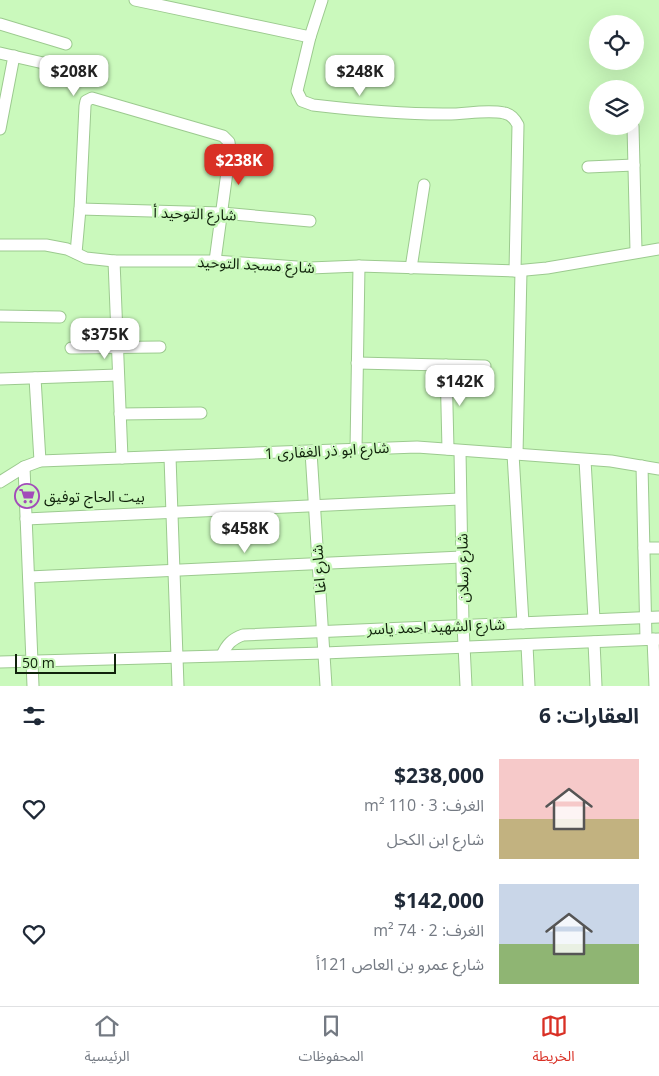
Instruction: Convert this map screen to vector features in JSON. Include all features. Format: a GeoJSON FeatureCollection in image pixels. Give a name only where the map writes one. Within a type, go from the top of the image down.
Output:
{"type":"FeatureCollection","features":[{"type":"Feature","properties":{"kind":"street"},"geometry":{"type":"LineString","coordinates":[[135,0],[310,37]]}},
{"type":"Feature","properties":{"kind":"street"},"geometry":{"type":"LineString","coordinates":[[322,0],[310,37],[297,91],[302,100],[313,105],[383,113],[445,114],[497,112],[506,113],[514,117],[518,124],[515,454],[523,623]]}},
{"type":"Feature","properties":{"kind":"street"},"geometry":{"type":"LineString","coordinates":[[0,24],[66,44]]}},
{"type":"Feature","properties":{"kind":"street"},"geometry":{"type":"LineString","coordinates":[[0,52],[52,65]]}},
{"type":"Feature","properties":{"kind":"street"},"geometry":{"type":"LineString","coordinates":[[0,129],[14,56]]}},
{"type":"Feature","properties":{"kind":"street"},"geometry":{"type":"LineString","coordinates":[[76,253],[85,106],[86,101],[92,98],[223,136],[229,142],[230,150],[215,261]]}},
{"type":"Feature","properties":{"kind":"street"},"geometry":{"type":"LineString","coordinates":[[633,135],[636,252]]}},
{"type":"Feature","properties":{"kind":"street"},"geometry":{"type":"LineString","coordinates":[[588,167],[634,165]]}},
{"type":"Feature","properties":{"kind":"street"},"geometry":{"type":"LineString","coordinates":[[410,268],[424,185]]}},
{"type":"Feature","properties":{"kind":"street","name":"شارع التوحيد أ"},"geometry":{"type":"LineString","coordinates":[[80,209],[222,213],[310,221]]}},
{"type":"Feature","properties":{"kind":"street","name":"شارع مسجد التوحيد"},"geometry":{"type":"LineString","coordinates":[[0,245],[46,245],[76,253],[86,258],[114,261],[215,261],[310,268],[359,266],[518,271],[659,249]]}},
{"type":"Feature","properties":{"kind":"street"},"geometry":{"type":"LineString","coordinates":[[114,261],[122,458]]}},
{"type":"Feature","properties":{"kind":"street"},"geometry":{"type":"LineString","coordinates":[[356,449],[359,266]]}},
{"type":"Feature","properties":{"kind":"street"},"geometry":{"type":"LineString","coordinates":[[0,316],[60,317]]}},
{"type":"Feature","properties":{"kind":"street"},"geometry":{"type":"LineString","coordinates":[[71,348],[160,346]]}},
{"type":"Feature","properties":{"kind":"street"},"geometry":{"type":"LineString","coordinates":[[357,363],[485,366]]}},
{"type":"Feature","properties":{"kind":"street","name":"شارع رسلان"},"geometry":{"type":"LineString","coordinates":[[446,365],[460,499],[466,686]]}},
{"type":"Feature","properties":{"kind":"street"},"geometry":{"type":"LineString","coordinates":[[0,380],[118,375]]}},
{"type":"Feature","properties":{"kind":"street"},"geometry":{"type":"LineString","coordinates":[[35,378],[40,461]]}},
{"type":"Feature","properties":{"kind":"street"},"geometry":{"type":"LineString","coordinates":[[120,414],[201,413]]}},
{"type":"Feature","properties":{"kind":"street","name":"شارع ابو ذر الغفارى 1"},"geometry":{"type":"LineString","coordinates":[[0,482],[24,467],[40,461],[311,452],[416,446],[585,460],[659,469]]}},
{"type":"Feature","properties":{"kind":"street","name":"شارع اغا"},"geometry":{"type":"LineString","coordinates":[[311,452],[326,686]]}},
{"type":"Feature","properties":{"kind":"street"},"geometry":{"type":"LineString","coordinates":[[170,457],[178,686]]}},
{"type":"Feature","properties":{"kind":"street"},"geometry":{"type":"LineString","coordinates":[[585,460],[594,619]]}},
{"type":"Feature","properties":{"kind":"street"},"geometry":{"type":"LineString","coordinates":[[642,466],[646,618],[653,639],[655,686]]}},
{"type":"Feature","properties":{"kind":"street"},"geometry":{"type":"LineString","coordinates":[[24,467],[33,686]]}},
{"type":"Feature","properties":{"kind":"street"},"geometry":{"type":"LineString","coordinates":[[26,519],[460,499]]}},
{"type":"Feature","properties":{"kind":"street"},"geometry":{"type":"LineString","coordinates":[[644,548],[659,548]]}},
{"type":"Feature","properties":{"kind":"street"},"geometry":{"type":"LineString","coordinates":[[29,576],[462,557]]}},
{"type":"Feature","properties":{"kind":"street","name":"شارع الشهيد احمد ياسر"},"geometry":{"type":"LineString","coordinates":[[222,655],[233,639],[243,634],[659,617]]}},
{"type":"Feature","properties":{"kind":"street"},"geometry":{"type":"LineString","coordinates":[[497,624],[499,646]]}},
{"type":"Feature","properties":{"kind":"street","name":"شارع الشهيد احمد ياسر"},"geometry":{"type":"LineString","coordinates":[[0,662],[324,653],[653,639]]}},
{"type":"Feature","properties":{"kind":"street"},"geometry":{"type":"LineString","coordinates":[[594,642],[596,686]]}},
{"type":"Feature","properties":{"kind":"street"},"geometry":{"type":"LineString","coordinates":[[527,645],[529,686]]}},
{"type":"Feature","properties":{"kind":"place","name":"بيت الحاج توفيق"},"geometry":{"type":"Point","coordinates":[27,496]}}]}
